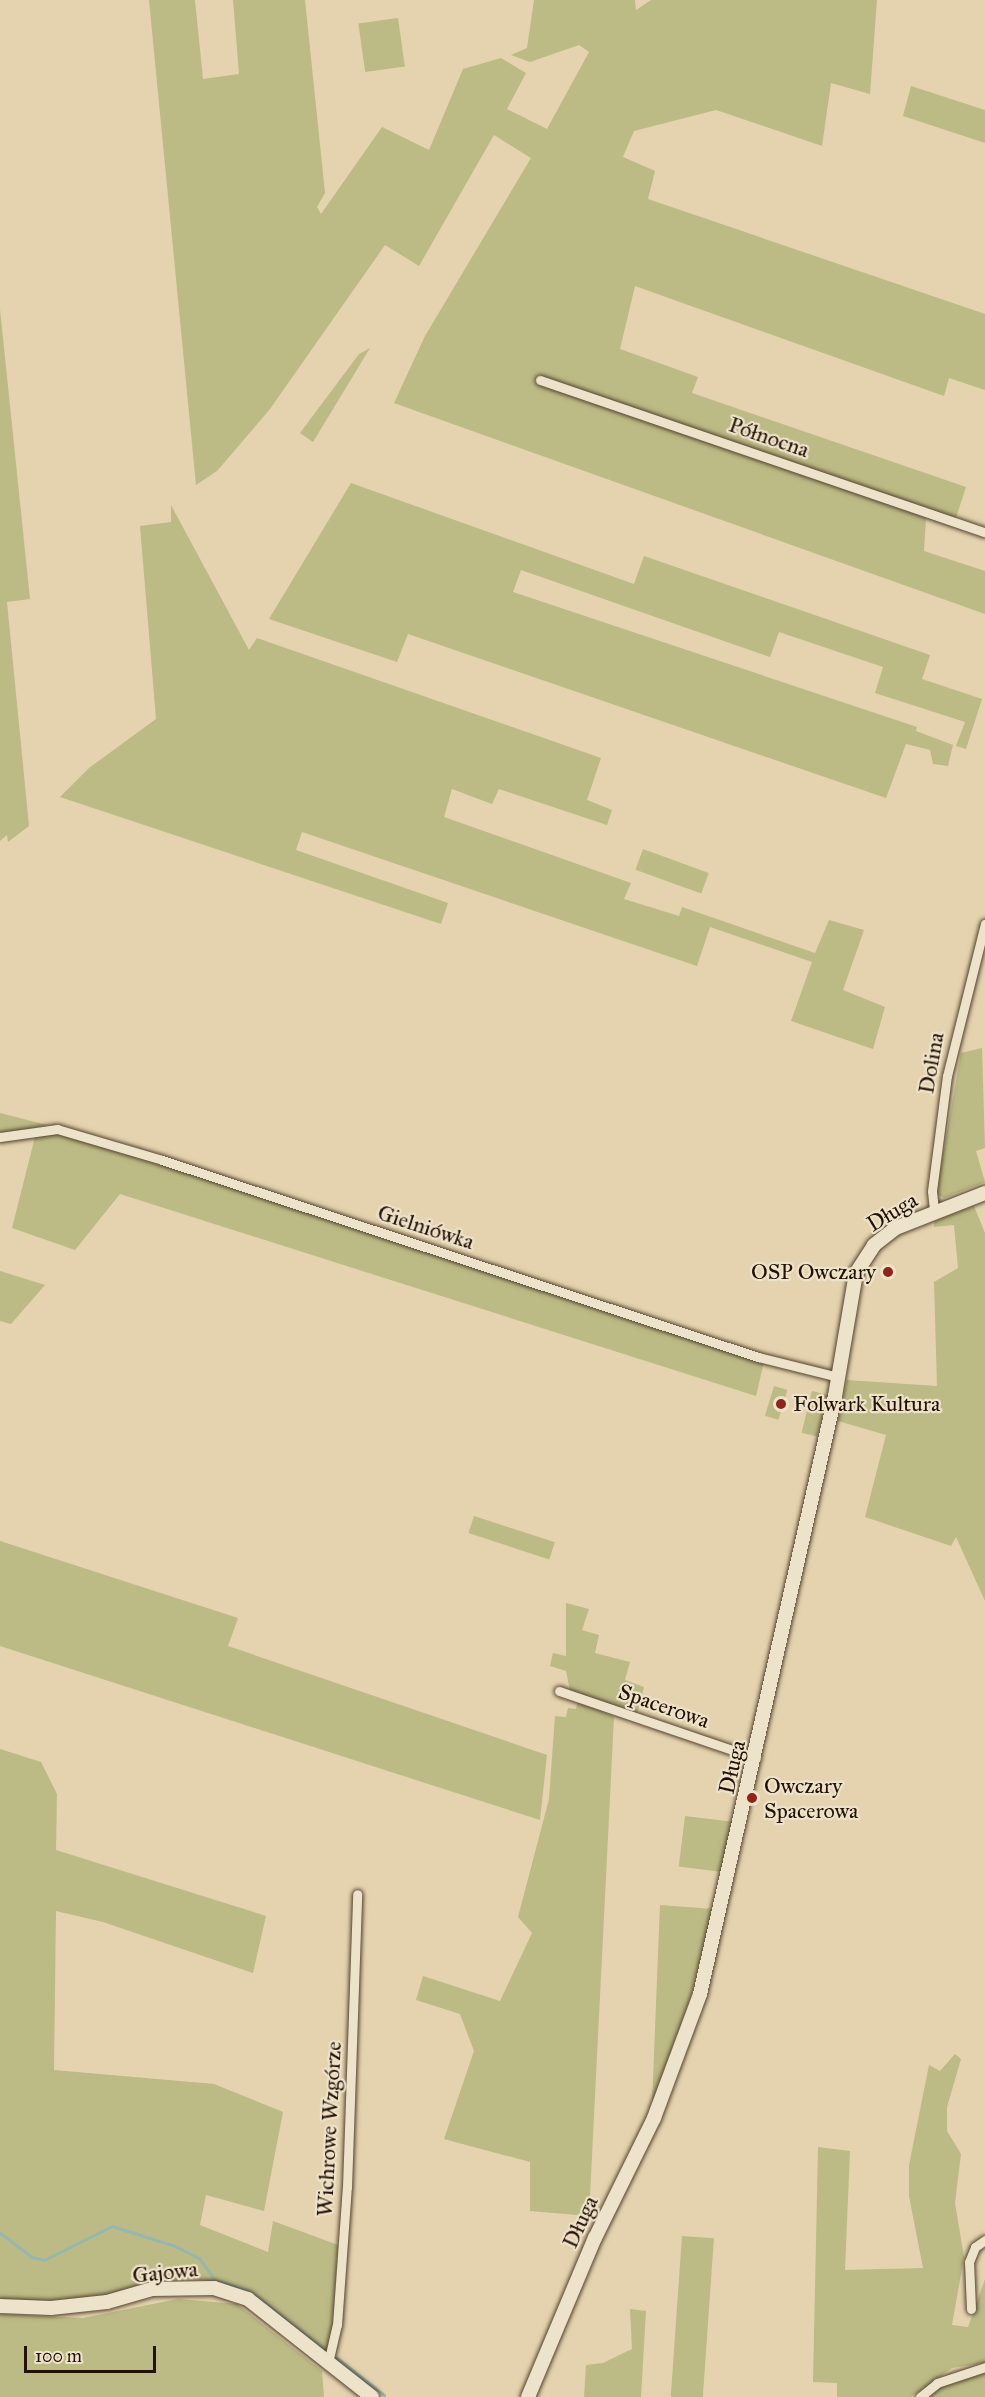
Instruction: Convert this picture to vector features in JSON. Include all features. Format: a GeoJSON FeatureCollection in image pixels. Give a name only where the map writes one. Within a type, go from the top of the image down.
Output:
{"type":"FeatureCollection","features":[{"type":"Feature","properties":{"kind":"street","name":"Północna"},"geometry":{"type":"LineString","coordinates":[[540,380],[985,532]]}},
{"type":"Feature","properties":{"kind":"street","name":"Dolina"},"geometry":{"type":"LineString","coordinates":[[934,1210],[933,1191],[947,1076],[985,924]]}},
{"type":"Feature","properties":{"kind":"street","name":"Gielniówka"},"geometry":{"type":"LineString","coordinates":[[0,1137],[57,1129],[162,1160],[758,1357],[839,1377]]}},
{"type":"Feature","properties":{"kind":"street","name":"Długa"},"geometry":{"type":"LineString","coordinates":[[528,2397],[595,2238],[679,2057],[700,1994],[756,1758],[839,1377],[851,1294],[861,1260],[896,1228],[934,1210],[985,1193]]}},
{"type":"Feature","properties":{"kind":"street","name":"Spacerowa"},"geometry":{"type":"LineString","coordinates":[[559,1691],[756,1758]]}},
{"type":"Feature","properties":{"kind":"street","name":"Wichrowe Wzgórze"},"geometry":{"type":"LineString","coordinates":[[328,2363],[337,2325],[346,2187],[357,1894]]}},
{"type":"Feature","properties":{"kind":"street"},"geometry":{"type":"LineString","coordinates":[[971,2309],[969,2262],[975,2247],[985,2240]]}},
{"type":"Feature","properties":{"kind":"street","name":"Gajowa"},"geometry":{"type":"LineString","coordinates":[[0,2307],[51,2308],[107,2302],[152,2289],[213,2288],[248,2299],[372,2397]]}},
{"type":"Feature","properties":{"kind":"street"},"geometry":{"type":"LineString","coordinates":[[920,2397],[937,2383],[985,2367]]}},
{"type":"Feature","properties":{"kind":"shaded area"},"geometry":{"type":"Polygon","coordinates":[[[149,0],[195,0],[203,79],[239,74],[233,0],[305,0],[325,193],[317,207],[321,214],[382,127],[429,150],[463,69],[501,58],[526,73],[507,109],[547,129],[589,52],[579,45],[530,62],[511,55],[527,48],[534,0],[635,0],[636,10],[651,0],[877,0],[870,94],[831,83],[822,146],[716,110],[634,131],[623,157],[655,171],[648,199],[985,314],[985,390],[949,378],[944,396],[635,286],[620,349],[698,377],[692,393],[966,487],[953,527],[926,518],[924,551],[985,571],[985,614],[394,403],[425,336],[531,158],[494,135],[419,266],[385,245],[270,409],[217,471],[196,485],[149,0]]]}},
{"type":"Feature","properties":{"kind":"shaded area"},"geometry":{"type":"Polygon","coordinates":[[[398,18],[405,67],[365,72],[358,24],[398,18]]]}},
{"type":"Feature","properties":{"kind":"shaded area"},"geometry":{"type":"Polygon","coordinates":[[[911,86],[985,110],[985,143],[903,116],[911,86]]]}},
{"type":"Feature","properties":{"kind":"shaded area"},"geometry":{"type":"Polygon","coordinates":[[[0,309],[30,599],[7,602],[29,826],[8,842],[7,835],[0,841],[0,309]]]}},
{"type":"Feature","properties":{"kind":"shaded area"},"geometry":{"type":"Polygon","coordinates":[[[370,348],[313,442],[300,433],[359,354],[370,348]]]}},
{"type":"Feature","properties":{"kind":"shaded area"},"geometry":{"type":"Polygon","coordinates":[[[351,483],[634,584],[644,556],[930,655],[922,679],[982,699],[966,749],[956,746],[965,722],[875,693],[883,667],[779,632],[770,657],[521,570],[513,592],[917,727],[916,731],[953,745],[948,766],[933,764],[930,750],[906,744],[886,798],[408,634],[397,662],[269,619],[351,483]]]}},
{"type":"Feature","properties":{"kind":"shaded area"},"geometry":{"type":"Polygon","coordinates":[[[171,505],[249,650],[257,638],[601,758],[587,800],[612,810],[607,825],[499,789],[492,804],[452,789],[444,817],[631,883],[624,899],[679,916],[682,907],[815,953],[829,920],[864,930],[843,990],[885,1007],[873,1049],[791,1021],[812,962],[710,927],[697,966],[302,832],[296,850],[448,903],[441,924],[60,797],[89,768],[156,719],[140,526],[171,522],[171,505]]]}},
{"type":"Feature","properties":{"kind":"shaded area"},"geometry":{"type":"Polygon","coordinates":[[[643,849],[709,873],[701,894],[635,870],[643,849]]]}},
{"type":"Feature","properties":{"kind":"shaded area"},"geometry":{"type":"Polygon","coordinates":[[[982,1048],[985,1148],[976,1151],[985,1182],[944,1198],[936,1194],[961,1053],[982,1048]]]}},
{"type":"Feature","properties":{"kind":"shaded area"},"geometry":{"type":"Polygon","coordinates":[[[0,1113],[47,1125],[0,1134],[0,1113]]]}},
{"type":"Feature","properties":{"kind":"shaded area"},"geometry":{"type":"Polygon","coordinates":[[[54,1133],[151,1159],[764,1362],[756,1396],[120,1194],[75,1250],[12,1228],[35,1137],[54,1133]]]}},
{"type":"Feature","properties":{"kind":"shaded area"},"geometry":{"type":"Polygon","coordinates":[[[974,1206],[985,1233],[985,1601],[956,1537],[951,1546],[865,1517],[886,1435],[838,1421],[847,1380],[937,1386],[934,1282],[958,1268],[954,1225],[934,1227],[934,1221],[974,1206]]]}},
{"type":"Feature","properties":{"kind":"shaded area"},"geometry":{"type":"Polygon","coordinates":[[[0,1271],[45,1285],[11,1324],[0,1321],[0,1271]]]}},
{"type":"Feature","properties":{"kind":"shaded area"},"geometry":{"type":"Polygon","coordinates":[[[774,1386],[787,1390],[778,1420],[765,1416],[774,1386]]]}},
{"type":"Feature","properties":{"kind":"shaded area"},"geometry":{"type":"Polygon","coordinates":[[[812,1391],[828,1395],[817,1437],[802,1433],[812,1391]]]}},
{"type":"Feature","properties":{"kind":"shaded area"},"geometry":{"type":"Polygon","coordinates":[[[474,1516],[555,1542],[549,1559],[468,1533],[474,1516]]]}},
{"type":"Feature","properties":{"kind":"shaded area"},"geometry":{"type":"Polygon","coordinates":[[[0,1541],[238,1618],[228,1646],[547,1755],[540,1820],[0,1646],[0,1541]]]}},
{"type":"Feature","properties":{"kind":"shaded area"},"geometry":{"type":"Polygon","coordinates":[[[566,1603],[589,1609],[582,1630],[599,1635],[595,1653],[630,1662],[625,1680],[644,1687],[637,1714],[570,1691],[566,1671],[550,1666],[553,1653],[566,1656],[566,1603]]]}},
{"type":"Feature","properties":{"kind":"shaded area"},"geometry":{"type":"Polygon","coordinates":[[[578,1700],[614,1717],[589,2216],[530,2211],[530,2162],[444,2139],[474,2051],[460,2014],[416,2000],[423,1976],[500,2001],[532,1933],[518,1917],[549,1799],[555,1716],[566,1717],[568,1708],[576,1709],[578,1700]]]}},
{"type":"Feature","properties":{"kind":"shaded area"},"geometry":{"type":"Polygon","coordinates":[[[0,1749],[41,1762],[57,1794],[56,1850],[266,1916],[253,1973],[103,1922],[56,1911],[54,2070],[214,2084],[283,2112],[264,2211],[206,2195],[200,2225],[268,2252],[273,2221],[338,2245],[332,2342],[325,2351],[247,2291],[226,2283],[185,2278],[105,2299],[55,2304],[0,2302],[0,1749]]]}},
{"type":"Feature","properties":{"kind":"shaded area"},"geometry":{"type":"Polygon","coordinates":[[[685,1816],[733,1822],[726,1872],[679,1867],[685,1816]]]}},
{"type":"Feature","properties":{"kind":"shaded area"},"geometry":{"type":"Polygon","coordinates":[[[660,1905],[713,1909],[691,1996],[652,2104],[660,1905]]]}},
{"type":"Feature","properties":{"kind":"shaded area"},"geometry":{"type":"Polygon","coordinates":[[[955,2054],[961,2059],[947,2107],[947,2131],[961,2154],[955,2203],[964,2257],[952,2325],[968,2327],[985,2279],[985,2363],[952,2368],[911,2397],[837,2397],[837,2383],[813,2382],[818,2147],[850,2151],[845,2270],[923,2268],[909,2196],[909,2165],[929,2065],[940,2071],[955,2054]]]}},
{"type":"Feature","properties":{"kind":"shaded area"},"geometry":{"type":"Polygon","coordinates":[[[682,2236],[714,2238],[703,2397],[671,2397],[682,2236]]]}},
{"type":"Feature","properties":{"kind":"shaded area"},"geometry":{"type":"Polygon","coordinates":[[[178,2299],[237,2304],[322,2371],[324,2397],[0,2397],[0,2314],[83,2318],[178,2299]]]}},
{"type":"Feature","properties":{"kind":"shaded area"},"geometry":{"type":"Polygon","coordinates":[[[630,2309],[646,2311],[641,2397],[584,2397],[586,2365],[603,2363],[632,2349],[630,2309]]]}},
{"type":"Feature","properties":{"kind":"shaded area"},"geometry":{"type":"Polygon","coordinates":[[[985,2369],[985,2397],[924,2397],[938,2386],[985,2369]]]}},
{"type":"Feature","properties":{"kind":"waterway"},"geometry":{"type":"LineString","coordinates":[[0,2233],[32,2257],[44,2260],[112,2226],[175,2246],[199,2258],[215,2280],[250,2291],[326,2350]]}},
{"type":"Feature","properties":{"kind":"waterway"},"geometry":{"type":"LineString","coordinates":[[337,2358],[384,2395]]}},
{"type":"Feature","properties":{"kind":"place","name":"OSP Owczary"},"geometry":{"type":"Point","coordinates":[888,1272]}},
{"type":"Feature","properties":{"kind":"place","name":"Folwark Kultura"},"geometry":{"type":"Point","coordinates":[781,1404]}},
{"type":"Feature","properties":{"kind":"place","name":"Owczary Spacerowa"},"geometry":{"type":"Point","coordinates":[752,1798]}}]}
